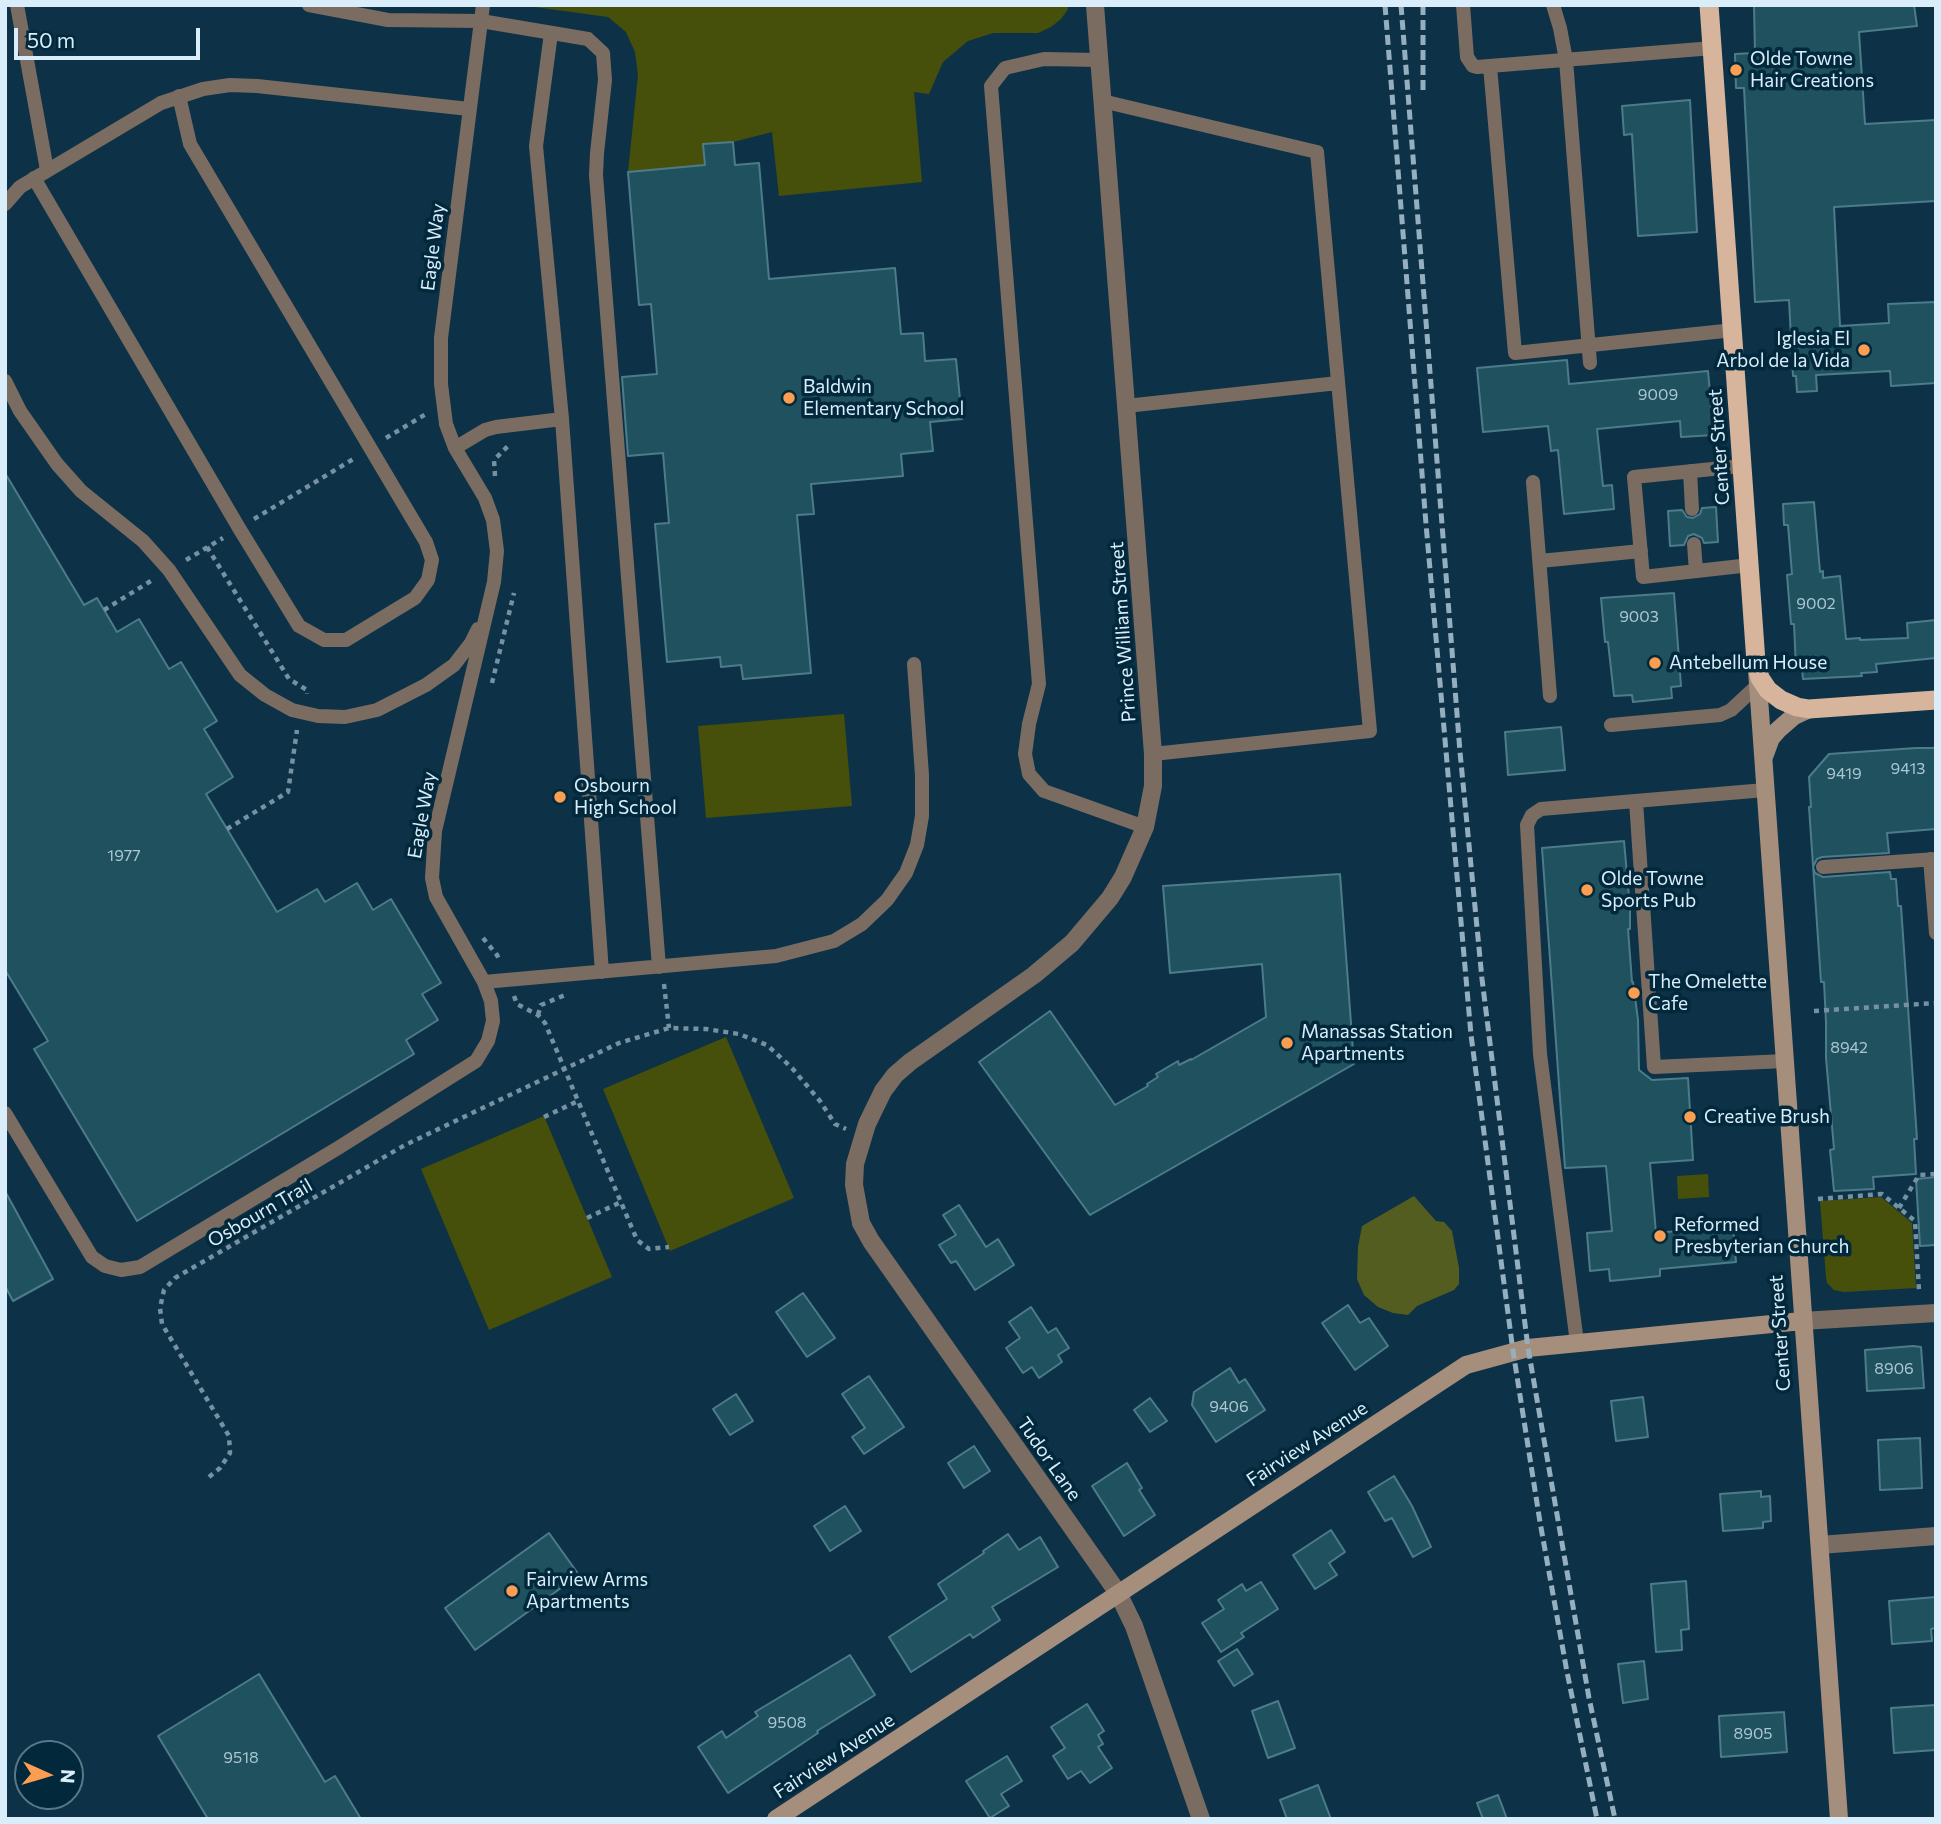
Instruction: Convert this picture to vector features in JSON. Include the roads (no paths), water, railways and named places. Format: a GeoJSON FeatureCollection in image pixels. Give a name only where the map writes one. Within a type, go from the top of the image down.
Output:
{"type":"FeatureCollection","features":[{"type":"Feature","properties":{"kind":"highway","name":"Center Street"},"geometry":{"type":"LineString","coordinates":[[1709,5],[1756,662]]}},
{"type":"Feature","properties":{"kind":"highway"},"geometry":{"type":"LineString","coordinates":[[1756,662],[1760,678],[1768,690],[1789,704],[1809,709],[1936,700]]}},
{"type":"Feature","properties":{"kind":"main road","name":"Center Street"},"geometry":{"type":"LineString","coordinates":[[1756,662],[1839,1819]]}},
{"type":"Feature","properties":{"kind":"main road"},"geometry":{"type":"LineString","coordinates":[[1763,760],[1771,738],[1778,730],[1794,716],[1809,709]]}},
{"type":"Feature","properties":{"kind":"main road","name":"Fairview Avenue"},"geometry":{"type":"LineString","coordinates":[[776,1819],[1466,1365],[1520,1350],[1802,1321]]}},
{"type":"Feature","properties":{"kind":"street","name":"Prince William Street"},"geometry":{"type":"LineString","coordinates":[[863,1136],[883,1091],[910,1062],[1034,975],[1083,932],[1123,877],[1145,827],[1153,786],[1153,754],[1095,5]]}},
{"type":"Feature","properties":{"kind":"street","name":"Tudor Lane"},"geometry":{"type":"LineString","coordinates":[[863,1136],[855,1164],[854,1185],[856,1205],[866,1232],[1118,1593],[1135,1626],[1201,1819]]}},
{"type":"Feature","properties":{"kind":"street","name":"Fairview Avenue"},"geometry":{"type":"LineString","coordinates":[[1802,1321],[1936,1313]]}},
{"type":"Feature","properties":{"kind":"street"},"geometry":{"type":"LineString","coordinates":[[1820,1545],[1936,1536]]}},
{"type":"Feature","properties":{"kind":"lane"},"geometry":{"type":"LineString","coordinates":[[17,5],[47,170]]}},
{"type":"Feature","properties":{"kind":"lane"},"geometry":{"type":"LineString","coordinates":[[309,5],[481,21],[588,39],[603,53],[605,63],[596,175],[659,967]]}},
{"type":"Feature","properties":{"kind":"lane","name":"Eagle Way"},"geometry":{"type":"LineString","coordinates":[[5,1113],[92,1257],[105,1266],[121,1270],[139,1267],[338,1148],[476,1061],[488,1041],[493,1021],[491,1001],[484,982],[436,897],[432,878],[435,831],[494,582],[497,551],[493,520],[485,498],[455,449],[442,404],[441,338],[483,5]]}},
{"type":"Feature","properties":{"kind":"lane"},"geometry":{"type":"LineString","coordinates":[[1463,5],[1469,62],[1477,67],[1713,48]]}},
{"type":"Feature","properties":{"kind":"lane"},"geometry":{"type":"LineString","coordinates":[[1553,5],[1566,60],[1590,363]]}},
{"type":"Feature","properties":{"kind":"lane"},"geometry":{"type":"LineString","coordinates":[[551,33],[536,146],[562,419],[602,972]]}},
{"type":"Feature","properties":{"kind":"lane"},"geometry":{"type":"LineString","coordinates":[[1099,60],[1044,59],[1005,68],[991,86],[1039,684],[1029,724],[1026,754],[1029,775],[1044,791],[1145,827]]}},
{"type":"Feature","properties":{"kind":"lane"},"geometry":{"type":"LineString","coordinates":[[1490,66],[1515,353],[1734,330]]}},
{"type":"Feature","properties":{"kind":"lane"},"geometry":{"type":"LineString","coordinates":[[5,204],[20,187],[161,103],[203,89],[243,85],[469,109]]}},
{"type":"Feature","properties":{"kind":"lane"},"geometry":{"type":"LineString","coordinates":[[34,178],[299,626],[324,640],[346,640],[415,598],[428,580],[432,560],[426,542],[190,144],[179,96]]}},
{"type":"Feature","properties":{"kind":"lane"},"geometry":{"type":"LineString","coordinates":[[1102,101],[1317,152],[1370,731],[1153,754]]}},
{"type":"Feature","properties":{"kind":"lane"},"geometry":{"type":"LineString","coordinates":[[5,381],[20,411],[57,464],[81,491],[143,541],[169,570],[240,675],[265,695],[292,710],[318,716],[345,717],[377,710],[426,685],[454,665],[471,643],[486,612]]}},
{"type":"Feature","properties":{"kind":"lane"},"geometry":{"type":"LineString","coordinates":[[1126,406],[1338,383]]}},
{"type":"Feature","properties":{"kind":"lane"},"geometry":{"type":"LineString","coordinates":[[455,449],[485,430],[562,419]]}},
{"type":"Feature","properties":{"kind":"lane"},"geometry":{"type":"LineString","coordinates":[[1742,466],[1634,477],[1643,577],[1750,565]]}},
{"type":"Feature","properties":{"kind":"lane"},"geometry":{"type":"LineString","coordinates":[[1690,471],[1692,509]]}},
{"type":"Feature","properties":{"kind":"lane"},"geometry":{"type":"LineString","coordinates":[[1533,482],[1550,696]]}},
{"type":"Feature","properties":{"kind":"lane"},"geometry":{"type":"LineString","coordinates":[[1694,544],[1696,571]]}},
{"type":"Feature","properties":{"kind":"lane"},"geometry":{"type":"LineString","coordinates":[[1540,561],[1641,551]]}},
{"type":"Feature","properties":{"kind":"lane"},"geometry":{"type":"LineString","coordinates":[[484,982],[776,956],[834,941],[862,924],[887,900],[905,873],[916,845],[922,816],[922,775],[914,664]]}},
{"type":"Feature","properties":{"kind":"lane"},"geometry":{"type":"LineString","coordinates":[[1611,725],[1720,715],[1731,710],[1758,685]]}},
{"type":"Feature","properties":{"kind":"lane"},"geometry":{"type":"LineString","coordinates":[[1577,1343],[1540,1054],[1527,825],[1532,815],[1541,809],[1765,790]]}},
{"type":"Feature","properties":{"kind":"lane"},"geometry":{"type":"LineString","coordinates":[[1636,801],[1654,1066],[1785,1061]]}},
{"type":"Feature","properties":{"kind":"lane"},"geometry":{"type":"LineString","coordinates":[[1823,867],[1933,859],[1936,933]]}},
{"type":"Feature","properties":{"kind":"railway"},"geometry":{"type":"LineString","coordinates":[[1385,5],[1426,524],[1471,1035],[1513,1351],[1540,1522],[1597,1819]]}},
{"type":"Feature","properties":{"kind":"railway"},"geometry":{"type":"LineString","coordinates":[[1401,5],[1460,752],[1482,979],[1528,1348],[1589,1698],[1615,1819]]}},
{"type":"Feature","properties":{"kind":"railway"},"geometry":{"type":"LineString","coordinates":[[1423,5],[1423,92]]}},
{"type":"Feature","properties":{"kind":"place","name":"Olde Towne Hair Creations"},"geometry":{"type":"Point","coordinates":[1736,70]}},
{"type":"Feature","properties":{"kind":"place","name":"Iglesia El Arbol de la Vida"},"geometry":{"type":"Point","coordinates":[1864,350]}},
{"type":"Feature","properties":{"kind":"place","name":"Baldwin Elementary School"},"geometry":{"type":"Point","coordinates":[789,398]}},
{"type":"Feature","properties":{"kind":"place","name":"Antebellum House"},"geometry":{"type":"Point","coordinates":[1655,663]}},
{"type":"Feature","properties":{"kind":"place","name":"Osbourn High School"},"geometry":{"type":"Point","coordinates":[560,797]}},
{"type":"Feature","properties":{"kind":"place","name":"Olde Towne Sports Pub"},"geometry":{"type":"Point","coordinates":[1587,890]}},
{"type":"Feature","properties":{"kind":"place","name":"The Omelette Cafe"},"geometry":{"type":"Point","coordinates":[1634,993]}},
{"type":"Feature","properties":{"kind":"place","name":"Manassas Station Apartments"},"geometry":{"type":"Point","coordinates":[1287,1043]}},
{"type":"Feature","properties":{"kind":"place","name":"Creative Brush"},"geometry":{"type":"Point","coordinates":[1690,1117]}},
{"type":"Feature","properties":{"kind":"place","name":"Reformed Presbyterian Church"},"geometry":{"type":"Point","coordinates":[1660,1236]}},
{"type":"Feature","properties":{"kind":"place","name":"Fairview Arms Apartments"},"geometry":{"type":"Point","coordinates":[512,1591]}}]}
